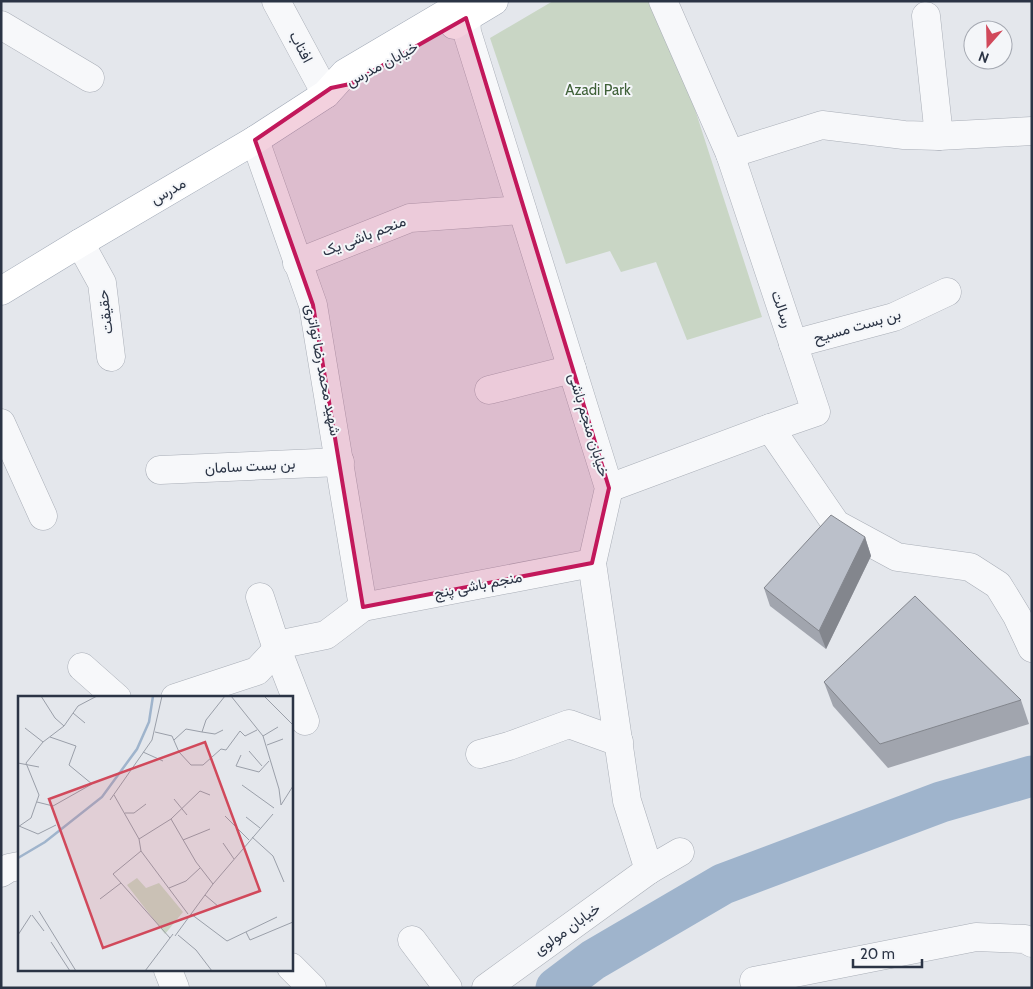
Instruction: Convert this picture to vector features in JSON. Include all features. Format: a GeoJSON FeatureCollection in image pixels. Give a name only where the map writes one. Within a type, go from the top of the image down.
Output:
{"type":"FeatureCollection","features":[{"type":"Feature","properties":{"kind":"main road","name":"خیابان مدرس"},"geometry":{"type":"LineString","coordinates":[[328,91],[345,73],[457,8],[494,1]]}},
{"type":"Feature","properties":{"kind":"main road","name":"مدرس"},"geometry":{"type":"LineString","coordinates":[[1,291],[255,140],[328,91]]}},
{"type":"Feature","properties":{"kind":"street","name":"افتاب"},"geometry":{"type":"LineString","coordinates":[[276,1],[328,91]]}},
{"type":"Feature","properties":{"kind":"street","name":"رسالت"},"geometry":{"type":"LineString","coordinates":[[609,488],[816,412],[730,154],[663,1]]}},
{"type":"Feature","properties":{"kind":"street","name":"خیابان منجم باشی"},"geometry":{"type":"LineString","coordinates":[[457,8],[467,32],[609,488],[592,563],[627,802],[649,870]]}},
{"type":"Feature","properties":{"kind":"street"},"geometry":{"type":"LineString","coordinates":[[926,16],[939,136]]}},
{"type":"Feature","properties":{"kind":"street"},"geometry":{"type":"LineString","coordinates":[[1,25],[90,78]]}},
{"type":"Feature","properties":{"kind":"street"},"geometry":{"type":"LineString","coordinates":[[730,154],[822,125],[904,135],[939,136],[1032,131]]}},
{"type":"Feature","properties":{"kind":"street","name":"شهید محمد رضا تواتری"},"geometry":{"type":"LineString","coordinates":[[255,140],[313,305],[363,607]]}},
{"type":"Feature","properties":{"kind":"street","name":"منجم باشی یک"},"geometry":{"type":"LineString","coordinates":[[297,262],[410,218],[522,210]]}},
{"type":"Feature","properties":{"kind":"street","name":"حقیقت"},"geometry":{"type":"LineString","coordinates":[[80,243],[102,283],[111,357]]}},
{"type":"Feature","properties":{"kind":"street","name":"بن بست مسیح"},"geometry":{"type":"LineString","coordinates":[[793,344],[894,317],[947,292]]}},
{"type":"Feature","properties":{"kind":"street"},"geometry":{"type":"LineString","coordinates":[[488,390],[572,369]]}},
{"type":"Feature","properties":{"kind":"street"},"geometry":{"type":"LineString","coordinates":[[1,423],[43,516]]}},
{"type":"Feature","properties":{"kind":"street"},"geometry":{"type":"LineString","coordinates":[[770,428],[836,524],[897,557],[970,567],[998,585],[1017,616],[1032,648]]}},
{"type":"Feature","properties":{"kind":"street","name":"بن بست سامان"},"geometry":{"type":"LineString","coordinates":[[160,470],[340,462]]}},
{"type":"Feature","properties":{"kind":"street","name":"منجم باشی پنج"},"geometry":{"type":"LineString","coordinates":[[363,607],[592,563]]}},
{"type":"Feature","properties":{"kind":"street"},"geometry":{"type":"LineString","coordinates":[[260,597],[277,650],[305,721]]}},
{"type":"Feature","properties":{"kind":"street"},"geometry":{"type":"LineString","coordinates":[[182,696],[257,671],[282,644],[326,635],[363,607]]}},
{"type":"Feature","properties":{"kind":"street"},"geometry":{"type":"LineString","coordinates":[[82,667],[115,696]]}},
{"type":"Feature","properties":{"kind":"street"},"geometry":{"type":"LineString","coordinates":[[480,754],[569,724],[619,742]]}},
{"type":"Feature","properties":{"kind":"street","name":"خیابان مولوی"},"geometry":{"type":"LineString","coordinates":[[486,988],[649,870],[680,852]]}},
{"type":"Feature","properties":{"kind":"street"},"geometry":{"type":"LineString","coordinates":[[1,873],[9,868],[18,866]]}},
{"type":"Feature","properties":{"kind":"street"},"geometry":{"type":"LineString","coordinates":[[756,984],[976,937],[1025,939],[1032,943]]}},
{"type":"Feature","properties":{"kind":"street"},"geometry":{"type":"LineString","coordinates":[[412,940],[448,988]]}},
{"type":"Feature","properties":{"kind":"street"},"geometry":{"type":"LineString","coordinates":[[292,968],[312,988]]}},
{"type":"Feature","properties":{"kind":"street"},"geometry":{"type":"LineString","coordinates":[[169,972],[175,988]]}},
{"type":"Feature","properties":{"kind":"highlighted area"},"geometry":{"type":"Polygon","coordinates":[[[466,18],[609,488],[592,563],[363,607],[313,305],[255,140],[331,88],[350,84],[466,18]]]}},
{"type":"Feature","properties":{"kind":"green space","name":"Azadi Park"},"geometry":{"type":"Polygon","coordinates":[[[553,1],[660,1],[762,317],[687,340],[656,262],[621,272],[610,251],[566,264],[490,38],[553,1]]]}},
{"type":"Feature","properties":{"kind":"building"},"geometry":{"type":"Polygon","coordinates":[[[831,515],[865,537],[819,631],[764,588],[831,515]]]}},
{"type":"Feature","properties":{"kind":"building"},"geometry":{"type":"Polygon","coordinates":[[[915,596],[1021,700],[880,744],[824,682],[915,596]]]}},
{"type":"Feature","properties":{"kind":"waterway"},"geometry":{"type":"LineString","coordinates":[[556,988],[593,960],[723,884],[941,802],[1032,776]]}}]}
